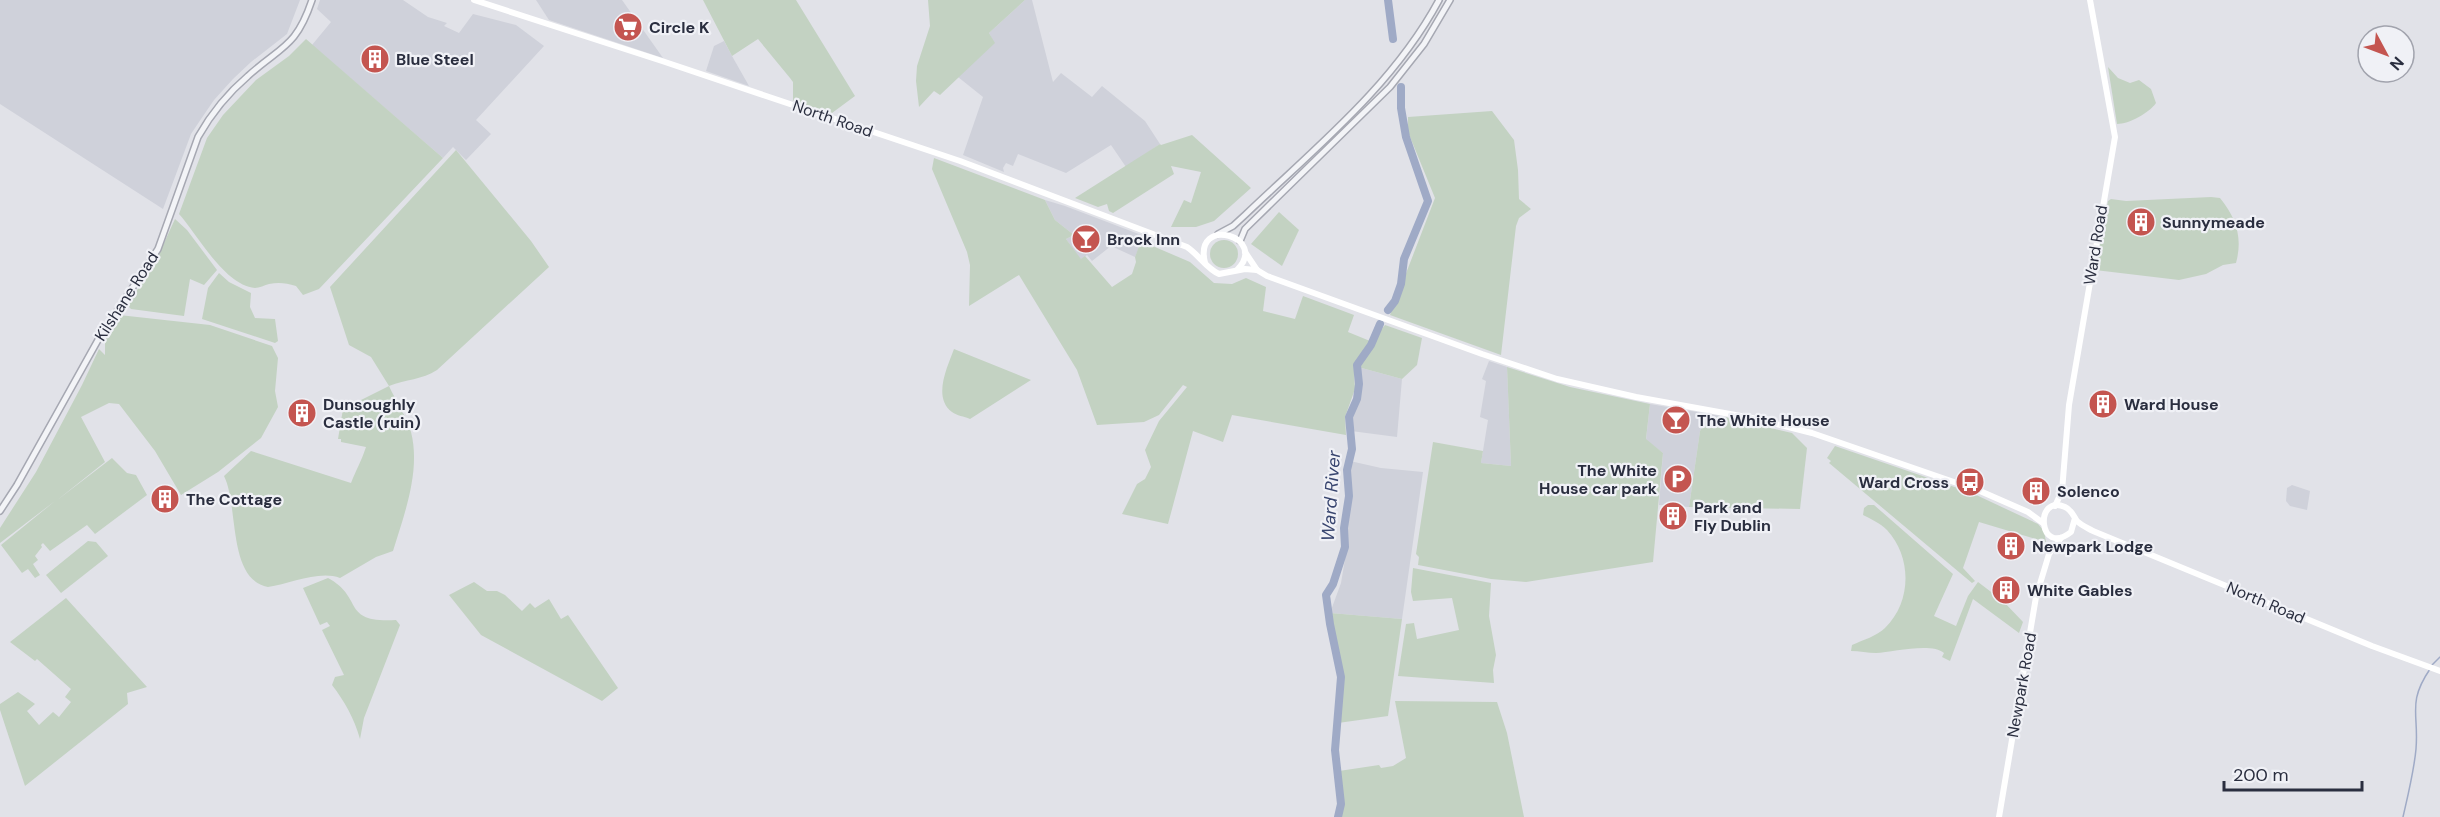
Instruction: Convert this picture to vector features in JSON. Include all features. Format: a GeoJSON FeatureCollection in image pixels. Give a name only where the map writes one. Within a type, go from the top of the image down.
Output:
{"type":"FeatureCollection","features":[{"type":"Feature","properties":{"kind":"main road","name":"North Road"},"geometry":{"type":"LineString","coordinates":[[474,0],[673,64],[960,161],[1187,247],[1205,263]]}},
{"type":"Feature","properties":{"kind":"main road","name":"Ward Road"},"geometry":{"type":"LineString","coordinates":[[2065,507],[2062,490],[2069,405],[2115,137],[2090,0]]}},
{"type":"Feature","properties":{"kind":"main road"},"geometry":{"type":"LineString","coordinates":[[1187,247],[1208,242],[1218,234],[1227,234],[1240,241],[1257,270]]}},
{"type":"Feature","properties":{"kind":"main road"},"geometry":{"type":"LineString","coordinates":[[1208,242],[1203,256],[1205,263],[1220,274],[1245,268],[1257,270],[1389,321],[1574,383],[1799,429],[1970,487],[2028,512],[2043,523],[2047,533],[2052,536],[2062,537],[2071,532],[2093,531]]}},
{"type":"Feature","properties":{"kind":"main road"},"geometry":{"type":"LineString","coordinates":[[1236,271],[1244,259],[1245,252]]}},
{"type":"Feature","properties":{"kind":"main road","name":"Ward Road"},"geometry":{"type":"LineString","coordinates":[[2055,506],[2062,490]]}},
{"type":"Feature","properties":{"kind":"main road"},"geometry":{"type":"LineString","coordinates":[[2028,512],[2047,511],[2055,506],[2065,507],[2075,519],[2093,531]]}},
{"type":"Feature","properties":{"kind":"main road"},"geometry":{"type":"LineString","coordinates":[[2043,523],[2047,511]]}},
{"type":"Feature","properties":{"kind":"main road"},"geometry":{"type":"LineString","coordinates":[[2071,532],[2075,519]]}},
{"type":"Feature","properties":{"kind":"main road","name":"North Road"},"geometry":{"type":"LineString","coordinates":[[2093,531],[2440,671]]}},
{"type":"Feature","properties":{"kind":"main road","name":"Newpark Road"},"geometry":{"type":"LineString","coordinates":[[1999,817],[2036,597],[2049,554],[2050,542],[2047,533]]}},
{"type":"Feature","properties":{"kind":"main road","name":"Newpark Road"},"geometry":{"type":"LineString","coordinates":[[2049,554],[2062,537]]}},
{"type":"Feature","properties":{"kind":"street","name":"Kilshane Road"},"geometry":{"type":"LineString","coordinates":[[0,511],[17,485],[106,326],[158,249],[198,137],[207,122],[246,77],[288,44],[303,25],[312,0]]}},
{"type":"Feature","properties":{"kind":"street"},"geometry":{"type":"LineString","coordinates":[[1218,234],[1245,216],[1372,92],[1402,57],[1439,0]]}},
{"type":"Feature","properties":{"kind":"street"},"geometry":{"type":"LineString","coordinates":[[1240,241],[1245,229],[1390,87],[1424,44],[1450,0]]}},
{"type":"Feature","properties":{"kind":"shaded area"},"geometry":{"type":"Polygon","coordinates":[[[0,0],[300,0],[287,34],[233,79],[214,100],[191,134],[163,209],[0,104],[0,0]]]}},
{"type":"Feature","properties":{"kind":"shaded area"},"geometry":{"type":"Polygon","coordinates":[[[320,0],[403,0],[428,17],[447,23],[444,26],[459,33],[473,14],[516,25],[544,46],[476,120],[491,134],[466,160],[453,147],[443,158],[312,45],[331,22],[317,9],[320,0]]]}},
{"type":"Feature","properties":{"kind":"shaded area"},"geometry":{"type":"Polygon","coordinates":[[[536,0],[622,0],[663,58],[549,20],[536,0]]]}},
{"type":"Feature","properties":{"kind":"shaded area"},"geometry":{"type":"Polygon","coordinates":[[[1025,0],[1032,0],[1053,82],[1061,73],[1092,97],[1102,86],[1145,121],[1160,144],[1126,167],[1111,145],[1066,173],[1018,154],[1013,166],[1006,163],[1003,168],[1004,172],[963,155],[983,97],[958,77],[994,43],[989,33],[1025,0]]]}},
{"type":"Feature","properties":{"kind":"shaded area"},"geometry":{"type":"Polygon","coordinates":[[[724,41],[749,86],[706,71],[714,46],[724,41]]]}},
{"type":"Feature","properties":{"kind":"shaded area"},"geometry":{"type":"Polygon","coordinates":[[[1045,200],[1144,236],[1135,257],[1111,246],[1092,261],[1087,255],[1081,260],[1066,239],[1074,235],[1055,220],[1045,200]]]}},
{"type":"Feature","properties":{"kind":"shaded area"},"geometry":{"type":"Polygon","coordinates":[[[1489,361],[1507,367],[1511,466],[1481,463],[1488,420],[1480,417],[1486,381],[1482,379],[1489,361]]]}},
{"type":"Feature","properties":{"kind":"shaded area"},"geometry":{"type":"Polygon","coordinates":[[[1358,367],[1402,379],[1397,437],[1351,431],[1353,411],[1361,382],[1358,367]]]}},
{"type":"Feature","properties":{"kind":"shaded area"},"geometry":{"type":"Polygon","coordinates":[[[1650,404],[1721,416],[1706,420],[1700,431],[1689,507],[1659,505],[1663,453],[1646,440],[1650,404]]]}},
{"type":"Feature","properties":{"kind":"shaded area"},"geometry":{"type":"Polygon","coordinates":[[[1350,461],[1381,468],[1423,472],[1402,619],[1330,613],[1341,583],[1347,547],[1350,461]]]}},
{"type":"Feature","properties":{"kind":"shaded area"},"geometry":{"type":"Polygon","coordinates":[[[2292,485],[2310,491],[2307,510],[2290,506],[2286,501],[2287,488],[2292,485]]]}},
{"type":"Feature","properties":{"kind":"green space"},"geometry":{"type":"Polygon","coordinates":[[[703,0],[796,0],[855,96],[832,113],[793,101],[793,82],[758,39],[732,56],[703,0]]]}},
{"type":"Feature","properties":{"kind":"green space"},"geometry":{"type":"Polygon","coordinates":[[[928,0],[1025,0],[989,33],[995,43],[940,95],[934,91],[919,107],[917,66],[930,26],[928,0]]]}},
{"type":"Feature","properties":{"kind":"green space"},"geometry":{"type":"Polygon","coordinates":[[[306,39],[443,158],[319,289],[303,295],[296,286],[289,284],[273,283],[255,288],[244,285],[233,278],[212,258],[179,214],[207,138],[223,115],[256,80],[289,56],[306,39]]]}},
{"type":"Feature","properties":{"kind":"green space"},"geometry":{"type":"Polygon","coordinates":[[[2108,67],[2118,78],[2130,83],[2139,80],[2151,89],[2156,103],[2138,117],[2117,124],[2108,67]]]}},
{"type":"Feature","properties":{"kind":"green space"},"geometry":{"type":"Polygon","coordinates":[[[1492,111],[1514,140],[1519,199],[1531,209],[1519,218],[1516,226],[1501,355],[1390,315],[1435,198],[1408,132],[1408,117],[1492,111]]]}},
{"type":"Feature","properties":{"kind":"green space"},"geometry":{"type":"Polygon","coordinates":[[[1192,135],[1251,188],[1214,221],[1196,227],[1171,227],[1184,200],[1191,203],[1201,172],[1171,166],[1174,174],[1113,213],[1109,211],[1107,204],[1098,207],[1075,198],[1160,144],[1192,135]]]}},
{"type":"Feature","properties":{"kind":"green space"},"geometry":{"type":"Polygon","coordinates":[[[456,150],[531,241],[549,267],[437,370],[426,376],[389,386],[371,357],[349,345],[330,287],[456,150]]]}},
{"type":"Feature","properties":{"kind":"green space"},"geometry":{"type":"Polygon","coordinates":[[[934,158],[1045,200],[1055,220],[1074,235],[1066,239],[1081,259],[1085,256],[1112,287],[1132,274],[1141,241],[1190,262],[1214,283],[1232,284],[1246,278],[1266,287],[1263,311],[1295,319],[1303,296],[1354,315],[1348,332],[1370,341],[1356,361],[1355,389],[1345,417],[1346,435],[1232,415],[1223,442],[1193,431],[1168,524],[1122,514],[1137,484],[1145,479],[1151,467],[1145,450],[1159,421],[1187,387],[1183,385],[1159,415],[1144,422],[1097,425],[1077,370],[1019,275],[969,306],[970,265],[967,252],[932,169],[934,158]]]}},
{"type":"Feature","properties":{"kind":"green space"},"geometry":{"type":"Polygon","coordinates":[[[2220,198],[2234,220],[2239,245],[2236,263],[2223,265],[2206,274],[2179,280],[2095,270],[2108,201],[2111,199],[2126,201],[2220,198]]]}},
{"type":"Feature","properties":{"kind":"green space"},"geometry":{"type":"Polygon","coordinates":[[[1279,212],[1299,230],[1282,266],[1251,244],[1279,212]]]}},
{"type":"Feature","properties":{"kind":"green space"},"geometry":{"type":"Polygon","coordinates":[[[175,219],[187,230],[217,270],[204,285],[190,279],[184,316],[131,309],[127,305],[154,265],[175,219]]]}},
{"type":"Feature","properties":{"kind":"green space"},"geometry":{"type":"Polygon","coordinates":[[[1224,240],[1234,244],[1238,254],[1234,264],[1224,268],[1214,264],[1210,254],[1214,244],[1224,240]]]}},
{"type":"Feature","properties":{"kind":"green space"},"geometry":{"type":"Polygon","coordinates":[[[219,273],[229,282],[251,293],[250,307],[255,318],[275,319],[278,341],[275,343],[202,319],[208,288],[219,273]]]}},
{"type":"Feature","properties":{"kind":"green space"},"geometry":{"type":"Polygon","coordinates":[[[119,315],[210,325],[272,346],[278,358],[275,391],[278,407],[261,438],[218,472],[181,495],[155,451],[119,404],[109,403],[81,417],[105,462],[56,501],[112,458],[127,473],[136,475],[147,495],[95,534],[87,525],[50,551],[43,543],[35,556],[38,560],[33,564],[40,575],[35,578],[28,569],[22,573],[1,545],[55,501],[0,543],[0,528],[36,472],[99,349],[105,355],[105,337],[119,315]]]}},
{"type":"Feature","properties":{"kind":"green space"},"geometry":{"type":"Polygon","coordinates":[[[1385,325],[1422,338],[1417,365],[1402,379],[1358,367],[1361,356],[1385,325]]]}},
{"type":"Feature","properties":{"kind":"green space"},"geometry":{"type":"Polygon","coordinates":[[[954,349],[1031,380],[970,419],[956,414],[946,406],[942,390],[945,372],[954,349]]]}},
{"type":"Feature","properties":{"kind":"green space"},"geometry":{"type":"Polygon","coordinates":[[[1507,367],[1570,387],[1650,404],[1646,439],[1663,453],[1653,562],[1526,582],[1491,579],[1418,565],[1419,557],[1416,554],[1433,442],[1483,451],[1481,463],[1511,466],[1507,367]]]}},
{"type":"Feature","properties":{"kind":"green space"},"geometry":{"type":"Polygon","coordinates":[[[389,386],[404,414],[414,447],[410,493],[393,551],[376,557],[340,578],[314,577],[268,587],[255,581],[246,570],[240,556],[229,489],[224,476],[251,451],[351,483],[366,447],[341,442],[341,439],[338,439],[343,409],[389,386]]]}},
{"type":"Feature","properties":{"kind":"green space"},"geometry":{"type":"Polygon","coordinates":[[[1721,416],[1792,433],[1807,448],[1800,509],[1689,507],[1700,431],[1706,420],[1721,416]]]}},
{"type":"Feature","properties":{"kind":"green space"},"geometry":{"type":"Polygon","coordinates":[[[1835,446],[1972,493],[2038,524],[2044,531],[2046,542],[1979,522],[1963,568],[1975,581],[1972,583],[1829,463],[1831,461],[1827,458],[1835,446]]]}},
{"type":"Feature","properties":{"kind":"green space"},"geometry":{"type":"Polygon","coordinates":[[[1874,505],[1953,574],[1934,616],[1956,626],[1968,596],[1978,582],[2003,601],[2023,622],[2019,633],[1973,599],[1950,661],[1942,657],[1944,653],[1931,648],[1876,653],[1851,651],[1852,645],[1882,631],[1894,617],[1900,606],[1906,579],[1901,553],[1895,541],[1887,530],[1863,515],[1864,508],[1874,505]]]}},
{"type":"Feature","properties":{"kind":"green space"},"geometry":{"type":"Polygon","coordinates":[[[88,541],[96,542],[108,556],[61,593],[46,575],[88,541]]]}},
{"type":"Feature","properties":{"kind":"green space"},"geometry":{"type":"Polygon","coordinates":[[[1413,568],[1491,583],[1489,616],[1496,655],[1493,670],[1494,683],[1398,676],[1406,624],[1414,623],[1417,639],[1459,630],[1452,598],[1413,601],[1411,592],[1413,568]]]}},
{"type":"Feature","properties":{"kind":"green space"},"geometry":{"type":"Polygon","coordinates":[[[328,578],[346,593],[355,608],[367,618],[396,620],[400,625],[364,718],[360,739],[349,710],[332,685],[335,677],[344,675],[322,630],[330,626],[327,622],[320,625],[303,588],[328,578]]]}},
{"type":"Feature","properties":{"kind":"green space"},"geometry":{"type":"Polygon","coordinates":[[[474,582],[487,591],[497,591],[505,595],[522,611],[530,603],[535,608],[549,599],[561,619],[568,615],[618,688],[602,701],[481,635],[449,595],[474,582]]]}},
{"type":"Feature","properties":{"kind":"green space"},"geometry":{"type":"Polygon","coordinates":[[[66,598],[147,687],[127,693],[128,704],[25,786],[0,704],[18,692],[35,704],[27,711],[39,725],[53,712],[59,717],[71,702],[65,697],[71,689],[37,659],[35,661],[10,642],[66,598]]]}},
{"type":"Feature","properties":{"kind":"green space"},"geometry":{"type":"Polygon","coordinates":[[[1330,613],[1402,619],[1388,716],[1338,723],[1343,693],[1330,613]]]}},
{"type":"Feature","properties":{"kind":"green space"},"geometry":{"type":"Polygon","coordinates":[[[1395,701],[1497,702],[1507,733],[1524,817],[1341,817],[1344,803],[1339,771],[1379,765],[1381,768],[1393,766],[1406,758],[1395,701]]]}},
{"type":"Feature","properties":{"kind":"waterway","name":"Ward River"},"geometry":{"type":"LineString","coordinates":[[1388,0],[1393,39]]}},
{"type":"Feature","properties":{"kind":"waterway","name":"Ward River"},"geometry":{"type":"LineString","coordinates":[[1388,310],[1395,301],[1401,284],[1404,259],[1428,201],[1406,137],[1401,108],[1401,87]]}},
{"type":"Feature","properties":{"kind":"waterway","name":"Ward River"},"geometry":{"type":"LineString","coordinates":[[1338,817],[1341,804],[1335,750],[1341,677],[1326,595],[1333,584],[1345,547],[1344,528],[1349,496],[1347,470],[1352,449],[1349,417],[1357,399],[1359,384],[1357,365],[1371,345],[1380,324]]}},
{"type":"Feature","properties":{"kind":"waterway"},"geometry":{"type":"LineString","coordinates":[[2432,665],[2440,657]]}},
{"type":"Feature","properties":{"kind":"waterway"},"geometry":{"type":"LineString","coordinates":[[2403,817],[2415,757],[2416,700],[2430,669]]}},
{"type":"Feature","properties":{"kind":"place","name":"Circle K"},"geometry":{"type":"Point","coordinates":[628,27]}},
{"type":"Feature","properties":{"kind":"place","name":"Blue Steel"},"geometry":{"type":"Point","coordinates":[375,59]}},
{"type":"Feature","properties":{"kind":"place","name":"Sunnymeade"},"geometry":{"type":"Point","coordinates":[2141,222]}},
{"type":"Feature","properties":{"kind":"place","name":"Brock Inn"},"geometry":{"type":"Point","coordinates":[1086,239]}},
{"type":"Feature","properties":{"kind":"place","name":"Ward House"},"geometry":{"type":"Point","coordinates":[2103,404]}},
{"type":"Feature","properties":{"kind":"place","name":"Dunsoughly Castle (ruin)"},"geometry":{"type":"Point","coordinates":[302,413]}},
{"type":"Feature","properties":{"kind":"place","name":"The White House"},"geometry":{"type":"Point","coordinates":[1676,420]}},
{"type":"Feature","properties":{"kind":"place","name":"The White House car park"},"geometry":{"type":"Point","coordinates":[1678,479]}},
{"type":"Feature","properties":{"kind":"place","name":"Ward Cross"},"geometry":{"type":"Point","coordinates":[1970,482]}},
{"type":"Feature","properties":{"kind":"place","name":"Solenco"},"geometry":{"type":"Point","coordinates":[2036,491]}},
{"type":"Feature","properties":{"kind":"place","name":"The Cottage"},"geometry":{"type":"Point","coordinates":[165,499]}},
{"type":"Feature","properties":{"kind":"place","name":"Park and Fly Dublin"},"geometry":{"type":"Point","coordinates":[1673,516]}},
{"type":"Feature","properties":{"kind":"place","name":"Newpark Lodge"},"geometry":{"type":"Point","coordinates":[2011,546]}},
{"type":"Feature","properties":{"kind":"place","name":"White Gables"},"geometry":{"type":"Point","coordinates":[2006,590]}}]}
